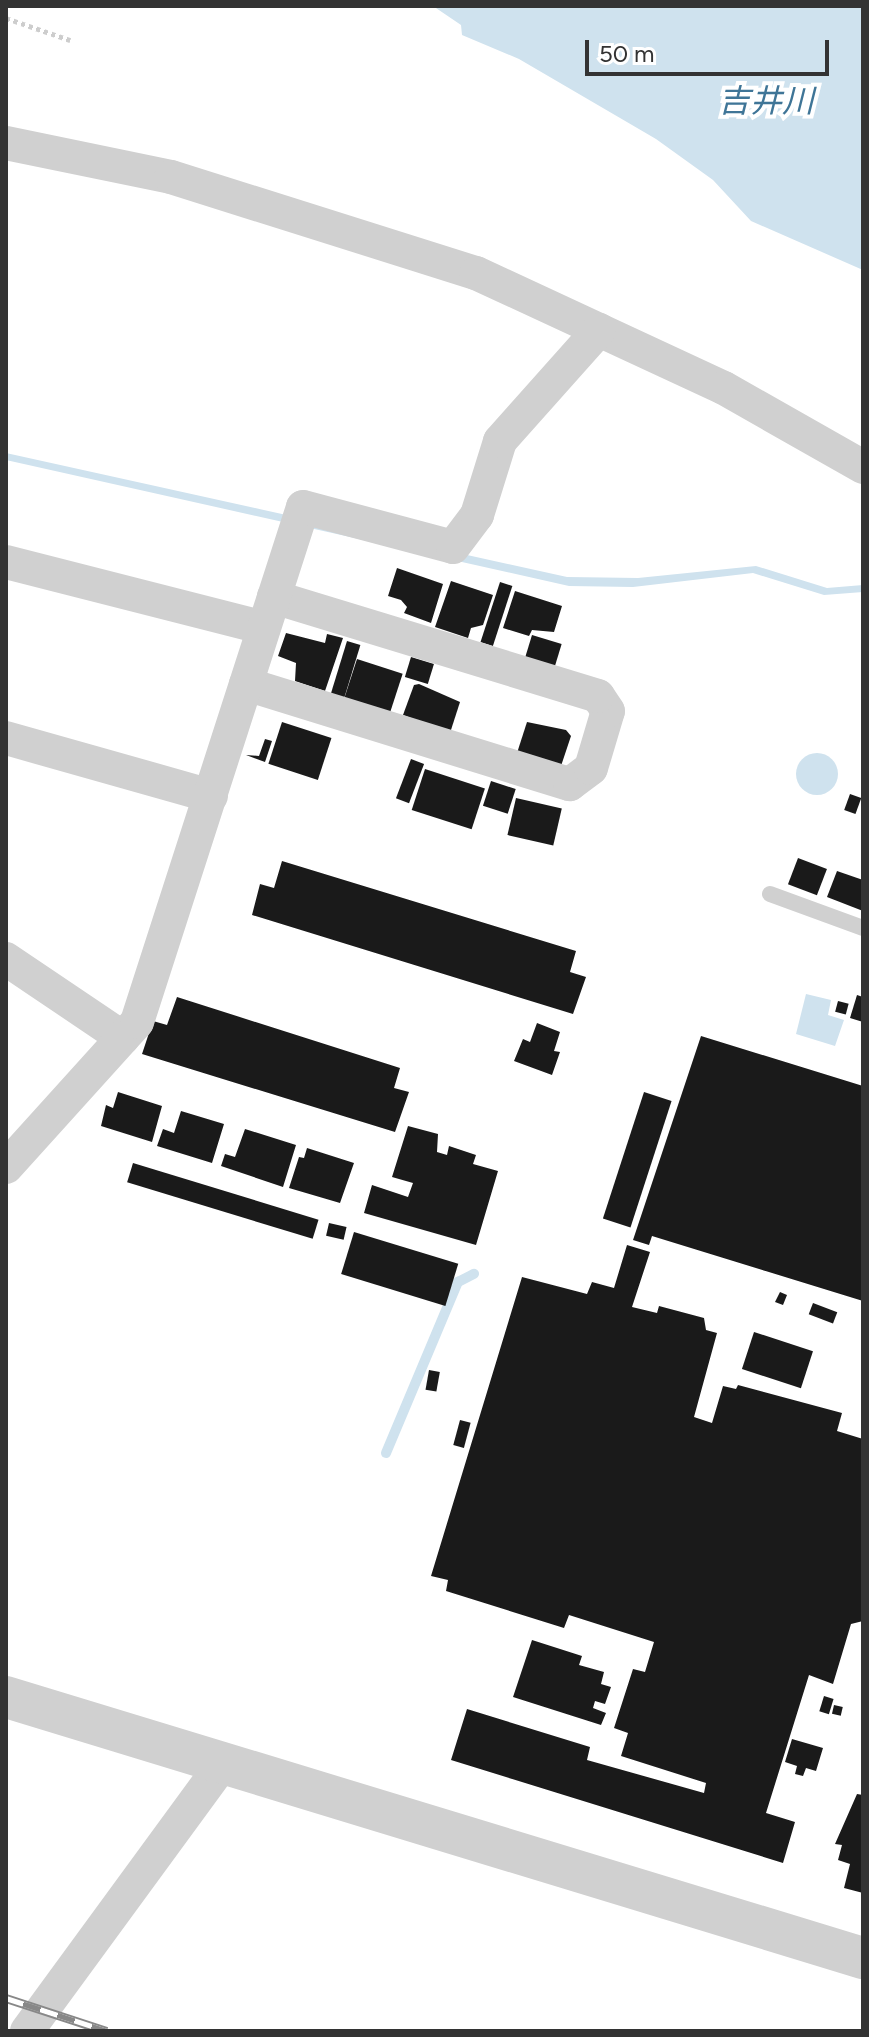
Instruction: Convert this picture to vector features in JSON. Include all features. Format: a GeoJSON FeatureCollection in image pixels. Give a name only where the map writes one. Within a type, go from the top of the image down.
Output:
{"type":"FeatureCollection","features":[{"type":"Feature","properties":{"kind":"street"},"geometry":{"type":"LineString","coordinates":[[6,143],[171,177],[476,273],[724,388],[863,467]]}},
{"type":"Feature","properties":{"kind":"street"},"geometry":{"type":"LineString","coordinates":[[6,1167],[123,1038],[142,1009],[303,507],[453,547],[477,515],[500,441],[599,330]]}},
{"type":"Feature","properties":{"kind":"street"},"geometry":{"type":"LineString","coordinates":[[6,562],[269,613],[598,696],[608,711],[591,768],[570,784],[246,684]]}},
{"type":"Feature","properties":{"kind":"street"},"geometry":{"type":"LineString","coordinates":[[6,738],[211,796]]}},
{"type":"Feature","properties":{"kind":"street"},"geometry":{"type":"LineString","coordinates":[[6,959],[123,1038]]}},
{"type":"Feature","properties":{"kind":"street"},"geometry":{"type":"LineString","coordinates":[[6,1697],[863,1958]]}},
{"type":"Feature","properties":{"kind":"street"},"geometry":{"type":"LineString","coordinates":[[27,2031],[224,1762]]}},
{"type":"Feature","properties":{"kind":"lane"},"geometry":{"type":"LineString","coordinates":[[770,894],[863,928]]}},
{"type":"Feature","properties":{"kind":"path"},"geometry":{"type":"LineString","coordinates":[[6,18],[70,40]]}},
{"type":"Feature","properties":{"kind":"water","name":"吉井川"},"geometry":{"type":"Polygon","coordinates":[[[433,6],[863,6],[863,270],[751,221],[713,180],[656,139],[519,59],[462,35],[461,25],[433,6]]]}},
{"type":"Feature","properties":{"kind":"water"},"geometry":{"type":"Polygon","coordinates":[[[6,453],[567,577],[638,578],[756,566],[827,588],[863,585],[863,592],[824,595],[753,573],[633,587],[569,586],[6,460],[6,453]]]}},
{"type":"Feature","properties":{"kind":"water"},"geometry":{"type":"Polygon","coordinates":[[[817,753],[832,759],[838,774],[832,789],[817,795],[802,789],[796,774],[802,759],[817,753]]]}},
{"type":"Feature","properties":{"kind":"water"},"geometry":{"type":"Polygon","coordinates":[[[806,994],[831,1000],[828,1015],[844,1020],[835,1046],[796,1034],[806,994]]]}},
{"type":"Feature","properties":{"kind":"building"},"geometry":{"type":"Polygon","coordinates":[[[397,568],[443,584],[431,623],[404,613],[407,607],[401,600],[388,596],[397,568]]]}},
{"type":"Feature","properties":{"kind":"building"},"geometry":{"type":"Polygon","coordinates":[[[451,581],[493,595],[483,625],[471,628],[468,638],[435,627],[451,581]]]}},
{"type":"Feature","properties":{"kind":"building"},"geometry":{"type":"Polygon","coordinates":[[[500,582],[512,586],[493,646],[481,642],[500,582]]]}},
{"type":"Feature","properties":{"kind":"building"},"geometry":{"type":"Polygon","coordinates":[[[515,591],[562,606],[554,632],[532,630],[529,636],[503,628],[515,591]]]}},
{"type":"Feature","properties":{"kind":"building"},"geometry":{"type":"Polygon","coordinates":[[[286,633],[325,643],[327,634],[343,638],[325,691],[295,681],[296,663],[278,656],[286,633]]]}},
{"type":"Feature","properties":{"kind":"building"},"geometry":{"type":"Polygon","coordinates":[[[532,635],[562,644],[554,668],[525,659],[532,635]]]}},
{"type":"Feature","properties":{"kind":"building"},"geometry":{"type":"Polygon","coordinates":[[[347,641],[360,645],[344,698],[331,694],[347,641]]]}},
{"type":"Feature","properties":{"kind":"building"},"geometry":{"type":"Polygon","coordinates":[[[411,657],[434,664],[428,684],[405,677],[411,657]]]}},
{"type":"Feature","properties":{"kind":"building"},"geometry":{"type":"Polygon","coordinates":[[[357,659],[403,674],[389,715],[344,700],[357,659]]]}},
{"type":"Feature","properties":{"kind":"building"},"geometry":{"type":"Polygon","coordinates":[[[419,684],[460,702],[450,733],[403,715],[414,685],[419,684]]]}},
{"type":"Feature","properties":{"kind":"building"},"geometry":{"type":"Polygon","coordinates":[[[282,722],[331,738],[318,780],[268,764],[282,722]]]}},
{"type":"Feature","properties":{"kind":"building"},"geometry":{"type":"Polygon","coordinates":[[[527,722],[566,730],[571,736],[561,766],[517,753],[527,722]]]}},
{"type":"Feature","properties":{"kind":"building"},"geometry":{"type":"Polygon","coordinates":[[[265,739],[272,741],[265,762],[246,755],[259,756],[265,739]]]}},
{"type":"Feature","properties":{"kind":"building"},"geometry":{"type":"Polygon","coordinates":[[[411,759],[424,764],[409,803],[396,798],[411,759]]]}},
{"type":"Feature","properties":{"kind":"building"},"geometry":{"type":"Polygon","coordinates":[[[425,769],[485,788],[472,829],[412,810],[425,769]]]}},
{"type":"Feature","properties":{"kind":"building"},"geometry":{"type":"Polygon","coordinates":[[[491,781],[516,789],[508,814],[483,806],[491,781]]]}},
{"type":"Feature","properties":{"kind":"building"},"geometry":{"type":"Polygon","coordinates":[[[850,794],[861,798],[855,814],[844,810],[850,794]]]}},
{"type":"Feature","properties":{"kind":"building"},"geometry":{"type":"Polygon","coordinates":[[[516,798],[562,809],[553,846],[507,835],[516,798]]]}},
{"type":"Feature","properties":{"kind":"building"},"geometry":{"type":"Polygon","coordinates":[[[798,858],[827,869],[817,895],[788,884],[798,858]]]}},
{"type":"Feature","properties":{"kind":"building"},"geometry":{"type":"Polygon","coordinates":[[[282,861],[576,951],[570,972],[586,977],[573,1014],[252,915],[260,884],[274,888],[282,861]]]}},
{"type":"Feature","properties":{"kind":"building"},"geometry":{"type":"Polygon","coordinates":[[[837,871],[863,880],[863,911],[827,897],[837,871]]]}},
{"type":"Feature","properties":{"kind":"building"},"geometry":{"type":"Polygon","coordinates":[[[857,995],[863,997],[863,1022],[850,1018],[857,995]]]}},
{"type":"Feature","properties":{"kind":"building"},"geometry":{"type":"Polygon","coordinates":[[[177,997],[400,1068],[394,1088],[409,1092],[395,1132],[142,1054],[153,1021],[167,1025],[177,997]]]}},
{"type":"Feature","properties":{"kind":"building"},"geometry":{"type":"Polygon","coordinates":[[[838,1001],[849,1004],[846,1014],[835,1012],[838,1001]]]}},
{"type":"Feature","properties":{"kind":"building"},"geometry":{"type":"Polygon","coordinates":[[[537,1023],[560,1032],[554,1051],[560,1052],[552,1075],[514,1061],[523,1039],[530,1042],[537,1023]]]}},
{"type":"Feature","properties":{"kind":"building"},"geometry":{"type":"Polygon","coordinates":[[[701,1036],[863,1086],[863,1301],[652,1236],[649,1245],[633,1240],[701,1036]]]}},
{"type":"Feature","properties":{"kind":"building"},"geometry":{"type":"Polygon","coordinates":[[[118,1092],[162,1106],[152,1142],[101,1126],[106,1105],[113,1108],[118,1092]]]}},
{"type":"Feature","properties":{"kind":"building"},"geometry":{"type":"Polygon","coordinates":[[[644,1092],[672,1101],[630,1227],[603,1218],[644,1092]]]}},
{"type":"Feature","properties":{"kind":"building"},"geometry":{"type":"Polygon","coordinates":[[[181,1111],[224,1124],[212,1163],[157,1146],[163,1129],[174,1133],[181,1111]]]}},
{"type":"Feature","properties":{"kind":"building"},"geometry":{"type":"Polygon","coordinates":[[[408,1126],[438,1134],[437,1152],[447,1155],[449,1146],[476,1155],[473,1164],[498,1171],[476,1245],[364,1213],[372,1185],[408,1197],[413,1183],[392,1177],[408,1126]]]}},
{"type":"Feature","properties":{"kind":"building"},"geometry":{"type":"Polygon","coordinates":[[[245,1129],[296,1145],[283,1187],[221,1166],[225,1154],[235,1157],[245,1129]]]}},
{"type":"Feature","properties":{"kind":"building"},"geometry":{"type":"Polygon","coordinates":[[[307,1148],[354,1163],[340,1203],[289,1188],[299,1157],[304,1158],[307,1148]]]}},
{"type":"Feature","properties":{"kind":"building"},"geometry":{"type":"Polygon","coordinates":[[[133,1163],[319,1220],[313,1239],[127,1182],[133,1163]]]}},
{"type":"Feature","properties":{"kind":"building"},"geometry":{"type":"Polygon","coordinates":[[[329,1223],[347,1227],[344,1240],[326,1236],[329,1223]]]}},
{"type":"Feature","properties":{"kind":"building"},"geometry":{"type":"Polygon","coordinates":[[[354,1232],[458,1264],[445,1306],[341,1274],[354,1232]]]}},
{"type":"Feature","properties":{"kind":"building"},"geometry":{"type":"Polygon","coordinates":[[[627,1245],[650,1252],[632,1307],[657,1313],[659,1306],[704,1318],[706,1330],[717,1333],[694,1417],[712,1423],[723,1386],[736,1389],[738,1385],[842,1413],[837,1431],[863,1439],[863,1621],[851,1624],[833,1684],[809,1675],[766,1813],[795,1822],[783,1863],[451,1760],[467,1709],[590,1747],[587,1760],[704,1793],[706,1783],[621,1756],[628,1733],[614,1728],[633,1669],[645,1672],[654,1642],[569,1615],[564,1628],[446,1591],[448,1580],[431,1576],[522,1277],[587,1294],[592,1282],[614,1288],[627,1245]]]}},
{"type":"Feature","properties":{"kind":"building"},"geometry":{"type":"Polygon","coordinates":[[[780,1292],[787,1295],[783,1305],[775,1302],[780,1292]]]}},
{"type":"Feature","properties":{"kind":"building"},"geometry":{"type":"Polygon","coordinates":[[[813,1303],[837,1312],[833,1324],[809,1314],[813,1303]]]}},
{"type":"Feature","properties":{"kind":"building"},"geometry":{"type":"Polygon","coordinates":[[[754,1332],[813,1351],[801,1388],[742,1369],[754,1332]]]}},
{"type":"Feature","properties":{"kind":"building"},"geometry":{"type":"Polygon","coordinates":[[[429,1370],[440,1372],[436,1392],[426,1390],[429,1370]]]}},
{"type":"Feature","properties":{"kind":"building"},"geometry":{"type":"Polygon","coordinates":[[[460,1420],[471,1423],[464,1448],[453,1445],[460,1420]]]}},
{"type":"Feature","properties":{"kind":"building"},"geometry":{"type":"Polygon","coordinates":[[[532,1640],[582,1656],[579,1665],[604,1672],[601,1684],[611,1687],[605,1704],[595,1701],[593,1708],[606,1713],[601,1725],[513,1697],[532,1640]]]}},
{"type":"Feature","properties":{"kind":"building"},"geometry":{"type":"Polygon","coordinates":[[[824,1696],[834,1699],[829,1714],[819,1711],[824,1696]]]}},
{"type":"Feature","properties":{"kind":"building"},"geometry":{"type":"Polygon","coordinates":[[[834,1705],[843,1707],[841,1716],[832,1714],[834,1705]]]}},
{"type":"Feature","properties":{"kind":"building"},"geometry":{"type":"Polygon","coordinates":[[[792,1739],[823,1748],[816,1771],[806,1768],[803,1776],[795,1774],[797,1766],[785,1762],[792,1739]]]}},
{"type":"Feature","properties":{"kind":"building"},"geometry":{"type":"Polygon","coordinates":[[[857,1794],[863,1795],[863,1893],[844,1888],[850,1864],[838,1860],[842,1845],[835,1844],[857,1794]]]}},
{"type":"Feature","properties":{"kind":"waterway"},"geometry":{"type":"LineString","coordinates":[[386,1453],[458,1282],[474,1274]]}},
{"type":"Feature","properties":{"kind":"railway"},"geometry":{"type":"LineString","coordinates":[[6,1998],[107,2031]]}}]}
